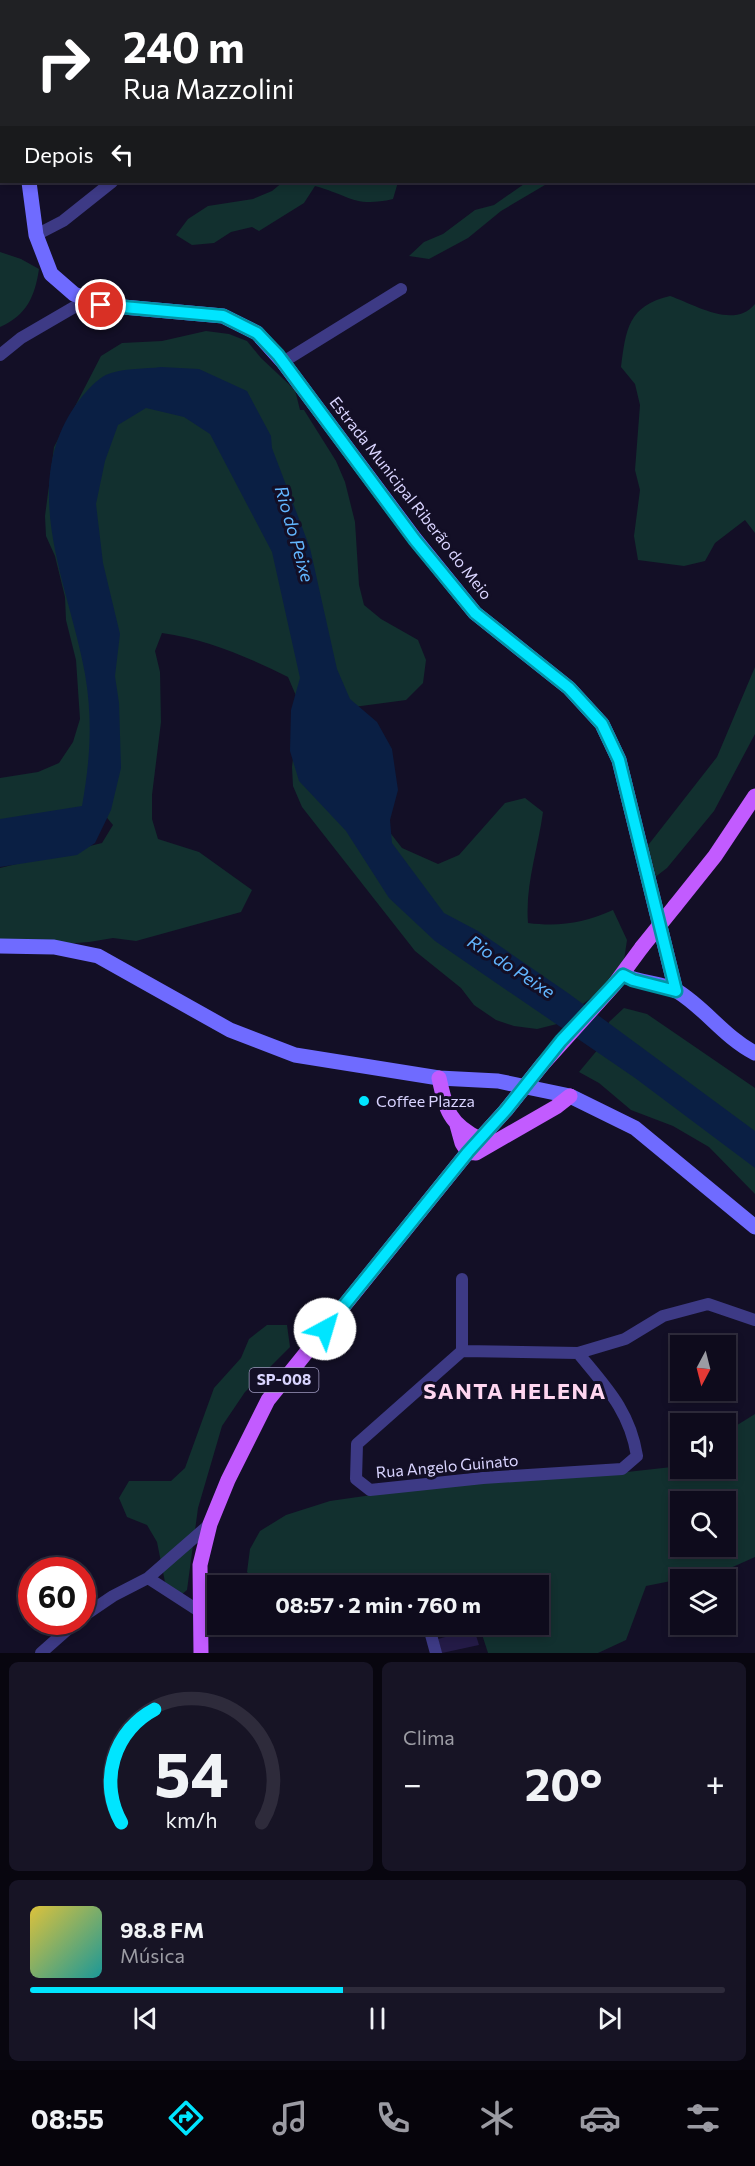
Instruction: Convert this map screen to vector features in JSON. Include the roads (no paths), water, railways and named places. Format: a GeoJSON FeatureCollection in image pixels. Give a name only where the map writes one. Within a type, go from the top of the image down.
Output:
{"type":"FeatureCollection","features":[{"type":"Feature","properties":{"kind":"main road","name":"SP-008"},"geometry":{"type":"LineString","coordinates":[[201,1653],[200,1565],[210,1524],[233,1470],[268,1400],[468,1152],[506,1110],[561,1041],[619,980],[642,947],[715,856],[755,796]]}},
{"type":"Feature","properties":{"kind":"main road"},"geometry":{"type":"LineString","coordinates":[[439,1078],[446,1106],[468,1152],[476,1153],[488,1148],[570,1096]]}},
{"type":"Feature","properties":{"kind":"main road"},"geometry":{"type":"LineString","coordinates":[[457,1125],[480,1139]]}},
{"type":"Feature","properties":{"kind":"street","name":"Estrada Municipal Riberão do Meio"},"geometry":{"type":"LineString","coordinates":[[29,183],[36,235],[51,274],[74,294],[101,305],[223,316],[257,333],[283,362],[415,540],[475,613],[569,688],[602,724],[619,760],[676,991]]}},
{"type":"Feature","properties":{"kind":"street"},"geometry":{"type":"LineString","coordinates":[[36,235],[63,221],[111,183]]}},
{"type":"Feature","properties":{"kind":"street"},"geometry":{"type":"LineString","coordinates":[[283,362],[400,289]]}},
{"type":"Feature","properties":{"kind":"street"},"geometry":{"type":"LineString","coordinates":[[0,356],[21,338],[88,299]]}},
{"type":"Feature","properties":{"kind":"street"},"geometry":{"type":"LineString","coordinates":[[0,946],[54,947],[98,956],[230,1030],[295,1055],[439,1078],[498,1081],[570,1096],[634,1128],[755,1227]]}},
{"type":"Feature","properties":{"kind":"street"},"geometry":{"type":"LineString","coordinates":[[619,980],[633,980],[676,991],[737,1043],[755,1053]]}},
{"type":"Feature","properties":{"kind":"street"},"geometry":{"type":"LineString","coordinates":[[462,1279],[462,1352],[578,1353],[625,1338],[663,1316],[708,1304],[755,1320]]}},
{"type":"Feature","properties":{"kind":"street","name":"Rua Angelo Guinato"},"geometry":{"type":"LineString","coordinates":[[462,1352],[357,1444],[356,1479],[370,1490],[483,1478],[622,1468],[637,1456],[633,1431],[611,1393],[578,1353]]}},
{"type":"Feature","properties":{"kind":"street"},"geometry":{"type":"LineString","coordinates":[[96,1608],[148,1578],[210,1524]]}},
{"type":"Feature","properties":{"kind":"street"},"geometry":{"type":"LineString","coordinates":[[148,1578],[199,1611]]}},
{"type":"Feature","properties":{"kind":"street"},"geometry":{"type":"LineString","coordinates":[[41,1653],[61,1635]]}},
{"type":"Feature","properties":{"kind":"street"},"geometry":{"type":"LineString","coordinates":[[431,1635],[436,1653]]}},
{"type":"Feature","properties":{"kind":"water","name":"Rio do Peixe"},"geometry":{"type":"Polygon","coordinates":[[[161,367],[199,369],[247,391],[271,436],[272,448],[310,548],[337,669],[350,699],[377,722],[392,749],[398,790],[390,820],[392,843],[444,913],[478,931],[568,993],[755,1131],[755,1168],[635,1078],[435,941],[389,898],[346,831],[299,781],[290,751],[291,710],[300,678],[272,552],[210,434],[184,417],[146,408],[118,425],[105,461],[96,504],[103,563],[120,634],[115,676],[119,703],[121,768],[111,810],[95,843],[77,855],[0,867],[0,819],[82,806],[85,789],[90,740],[85,674],[60,573],[49,505],[50,471],[58,438],[75,406],[101,378],[123,370],[161,367]]]}},
{"type":"Feature","properties":{"kind":"place","name":"Coffee Plazza"},"geometry":{"type":"Point","coordinates":[364,1101]}},
{"type":"Feature","properties":{"kind":"district","name":"SANTA HELENA"},"geometry":{"type":"Point","coordinates":[515,1391]}}]}
